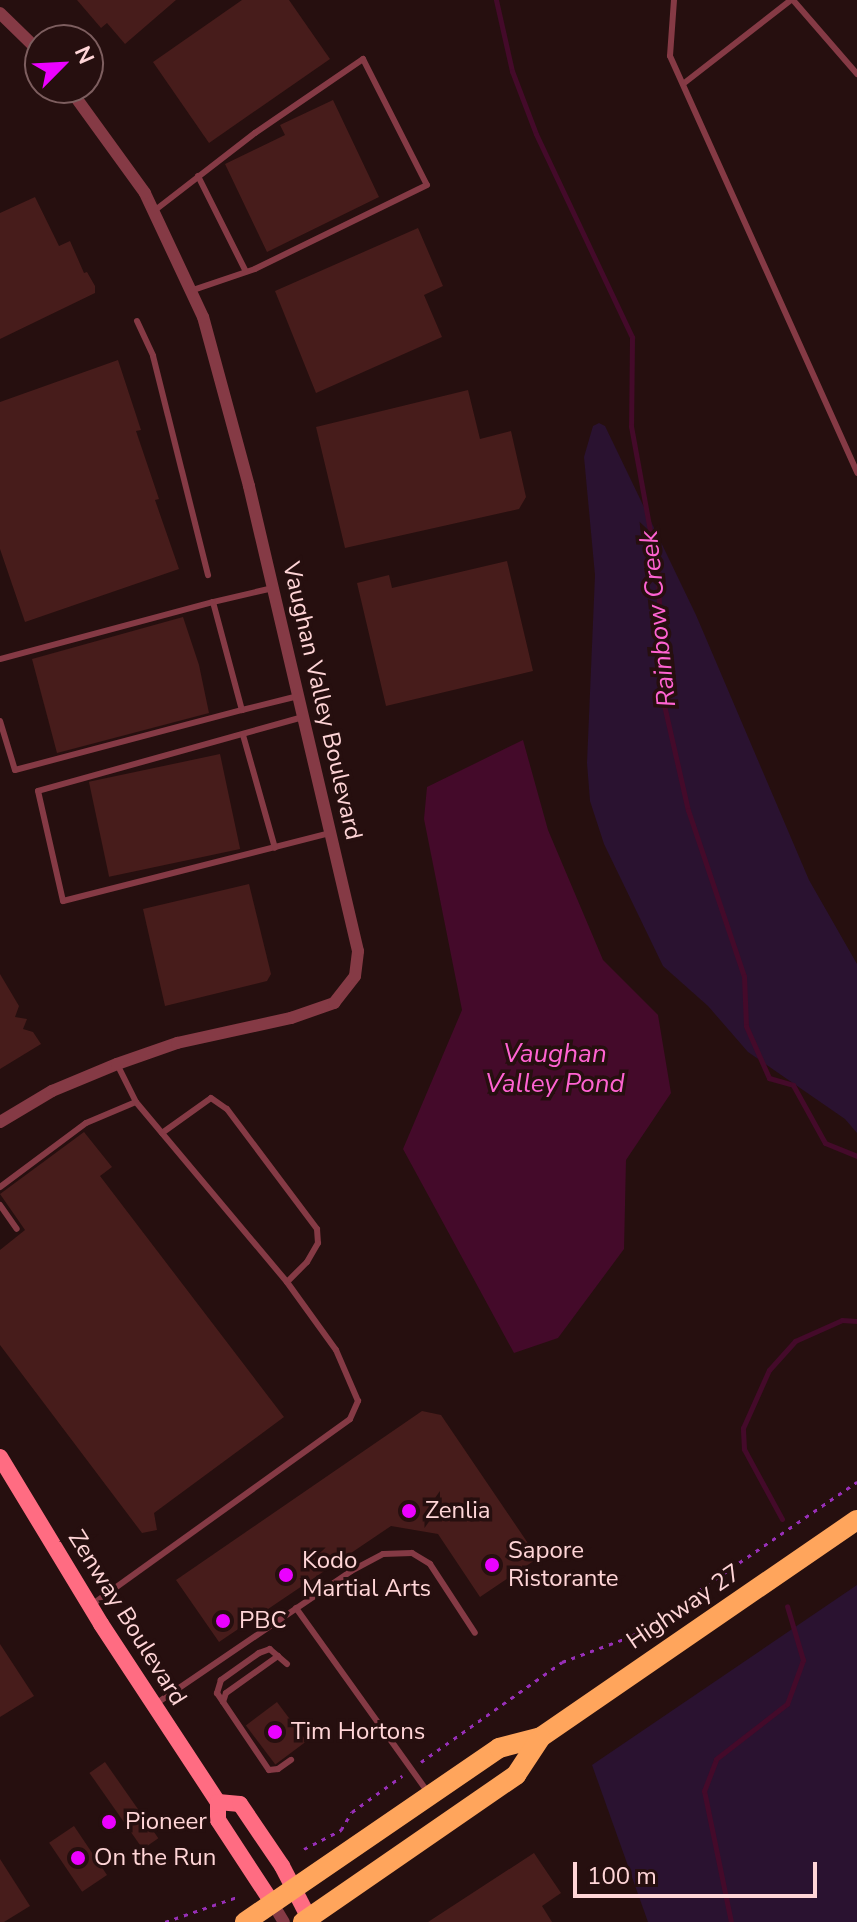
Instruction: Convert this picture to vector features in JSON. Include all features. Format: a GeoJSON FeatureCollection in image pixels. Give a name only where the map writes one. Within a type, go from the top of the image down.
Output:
{"type":"FeatureCollection","features":[{"type":"Feature","properties":{"kind":"main road","name":"Highway 27"},"geometry":{"type":"LineString","coordinates":[[245,1922],[499,1748],[541,1737],[857,1520]]}},
{"type":"Feature","properties":{"kind":"main road","name":"Highway 27"},"geometry":{"type":"LineString","coordinates":[[308,1921],[516,1775],[541,1737]]}},
{"type":"Feature","properties":{"kind":"street"},"geometry":{"type":"LineString","coordinates":[[0,13],[24,36]]}},
{"type":"Feature","properties":{"kind":"street","name":"Vaughan Valley Boulevard"},"geometry":{"type":"LineString","coordinates":[[0,1122],[52,1091],[117,1064],[177,1043],[291,1018],[334,1003],[347,991],[355,976],[358,951],[245,472],[193,290],[154,211],[80,104]]}},
{"type":"Feature","properties":{"kind":"street","name":"Zenway Boulevard"},"geometry":{"type":"LineString","coordinates":[[0,1457],[90,1606],[218,1802],[218,1820],[273,1904]]}},
{"type":"Feature","properties":{"kind":"street","name":"Zenway Boulevard"},"geometry":{"type":"LineString","coordinates":[[218,1802],[240,1804],[294,1890],[308,1921]]}},
{"type":"Feature","properties":{"kind":"street"},"geometry":{"type":"LineString","coordinates":[[273,1904],[284,1922]]}},
{"type":"Feature","properties":{"kind":"lane"},"geometry":{"type":"LineString","coordinates":[[674,0],[670,56],[857,473]]}},
{"type":"Feature","properties":{"kind":"lane"},"geometry":{"type":"LineString","coordinates":[[683,84],[792,0],[857,74]]}},
{"type":"Feature","properties":{"kind":"lane"},"geometry":{"type":"LineString","coordinates":[[154,211],[198,176],[363,59],[427,185],[246,272],[193,290]]}},
{"type":"Feature","properties":{"kind":"lane"},"geometry":{"type":"LineString","coordinates":[[198,176],[246,272]]}},
{"type":"Feature","properties":{"kind":"lane"},"geometry":{"type":"LineString","coordinates":[[137,321],[153,356],[208,575]]}},
{"type":"Feature","properties":{"kind":"lane"},"geometry":{"type":"LineString","coordinates":[[0,659],[273,588]]}},
{"type":"Feature","properties":{"kind":"lane"},"geometry":{"type":"LineString","coordinates":[[213,602],[242,710]]}},
{"type":"Feature","properties":{"kind":"lane"},"geometry":{"type":"LineString","coordinates":[[0,721],[15,770],[298,696]]}},
{"type":"Feature","properties":{"kind":"lane"},"geometry":{"type":"LineString","coordinates":[[303,717],[38,791],[63,901],[331,833]]}},
{"type":"Feature","properties":{"kind":"lane"},"geometry":{"type":"LineString","coordinates":[[243,735],[275,848]]}},
{"type":"Feature","properties":{"kind":"lane"},"geometry":{"type":"LineString","coordinates":[[90,1606],[350,1419],[358,1401],[336,1350],[287,1282],[136,1102],[117,1064]]}},
{"type":"Feature","properties":{"kind":"lane"},"geometry":{"type":"LineString","coordinates":[[162,1133],[211,1098],[227,1109],[317,1229],[318,1243],[307,1262],[287,1282]]}},
{"type":"Feature","properties":{"kind":"lane"},"geometry":{"type":"LineString","coordinates":[[0,1187],[86,1123],[136,1102]]}},
{"type":"Feature","properties":{"kind":"lane"},"geometry":{"type":"LineString","coordinates":[[0,1205],[17,1229]]}},
{"type":"Feature","properties":{"kind":"lane"},"geometry":{"type":"LineString","coordinates":[[153,1705],[373,1558],[406,1552],[430,1564],[475,1633]]}},
{"type":"Feature","properties":{"kind":"lane"},"geometry":{"type":"LineString","coordinates":[[296,1608],[430,1795]]}},
{"type":"Feature","properties":{"kind":"lane"},"geometry":{"type":"LineString","coordinates":[[287,1664],[270,1649],[259,1653],[221,1680],[217,1693],[269,1770],[278,1769],[291,1760]]}},
{"type":"Feature","properties":{"kind":"lane"},"geometry":{"type":"LineString","coordinates":[[223,1702],[226,1693],[278,1656]]}},
{"type":"Feature","properties":{"kind":"path"},"geometry":{"type":"LineString","coordinates":[[304,1849],[341,1830],[352,1812],[562,1662],[632,1636],[857,1482]]}},
{"type":"Feature","properties":{"kind":"path"},"geometry":{"type":"LineString","coordinates":[[165,1922],[237,1897]]}},
{"type":"Feature","properties":{"kind":"shaded area"},"geometry":{"type":"Polygon","coordinates":[[[599,423],[605,426],[696,615],[809,880],[857,964],[857,1133],[845,1119],[748,1052],[708,1006],[663,966],[604,844],[590,801],[587,763],[595,575],[584,457],[593,426],[599,423]]]}},
{"type":"Feature","properties":{"kind":"shaded area"},"geometry":{"type":"Polygon","coordinates":[[[857,1585],[857,1922],[648,1922],[592,1765],[857,1585]]]}},
{"type":"Feature","properties":{"kind":"water","name":"Vaughan Valley Pond"},"geometry":{"type":"Polygon","coordinates":[[[523,740],[548,830],[603,960],[658,1015],[671,1093],[626,1160],[624,1249],[558,1338],[514,1353],[403,1149],[462,1010],[424,819],[427,787],[523,740]]]}},
{"type":"Feature","properties":{"kind":"building"},"geometry":{"type":"Polygon","coordinates":[[[77,0],[176,0],[125,44],[107,23],[98,24],[77,0]]]}},
{"type":"Feature","properties":{"kind":"building"},"geometry":{"type":"Polygon","coordinates":[[[242,0],[289,0],[330,59],[209,143],[153,62],[242,0]]]}},
{"type":"Feature","properties":{"kind":"building"},"geometry":{"type":"Polygon","coordinates":[[[333,100],[379,197],[267,252],[225,164],[285,135],[280,125],[333,100]]]}},
{"type":"Feature","properties":{"kind":"building"},"geometry":{"type":"Polygon","coordinates":[[[35,197],[59,246],[70,241],[84,273],[87,272],[95,286],[95,293],[0,339],[0,213],[35,197]]]}},
{"type":"Feature","properties":{"kind":"building"},"geometry":{"type":"Polygon","coordinates":[[[418,228],[443,286],[424,295],[442,337],[316,393],[275,291],[418,228]]]}},
{"type":"Feature","properties":{"kind":"building"},"geometry":{"type":"Polygon","coordinates":[[[118,360],[141,430],[136,431],[159,499],[155,500],[179,569],[25,622],[0,549],[0,402],[118,360]]]}},
{"type":"Feature","properties":{"kind":"building"},"geometry":{"type":"Polygon","coordinates":[[[468,390],[480,439],[511,431],[526,497],[519,509],[345,548],[316,427],[468,390]]]}},
{"type":"Feature","properties":{"kind":"building"},"geometry":{"type":"Polygon","coordinates":[[[507,561],[533,671],[386,706],[357,583],[389,575],[392,588],[507,561]]]}},
{"type":"Feature","properties":{"kind":"building"},"geometry":{"type":"Polygon","coordinates":[[[183,617],[199,665],[209,713],[57,753],[32,659],[183,617]]]}},
{"type":"Feature","properties":{"kind":"building"},"geometry":{"type":"Polygon","coordinates":[[[220,754],[240,849],[109,877],[89,782],[220,754]]]}},
{"type":"Feature","properties":{"kind":"building"},"geometry":{"type":"Polygon","coordinates":[[[249,884],[271,974],[267,981],[165,1006],[143,909],[249,884]]]}},
{"type":"Feature","properties":{"kind":"building"},"geometry":{"type":"Polygon","coordinates":[[[0,974],[19,1006],[15,1017],[27,1019],[23,1029],[33,1032],[41,1044],[0,1069],[0,974]]]}},
{"type":"Feature","properties":{"kind":"building"},"geometry":{"type":"Polygon","coordinates":[[[84,1132],[112,1167],[100,1176],[284,1417],[154,1513],[157,1530],[142,1533],[0,1345],[0,1250],[25,1230],[0,1194],[84,1132]]]}},
{"type":"Feature","properties":{"kind":"building"},"geometry":{"type":"Polygon","coordinates":[[[422,1411],[441,1415],[538,1558],[480,1597],[438,1534],[391,1526],[219,1642],[176,1580],[422,1411]]]}},
{"type":"Feature","properties":{"kind":"building"},"geometry":{"type":"Polygon","coordinates":[[[0,1644],[34,1696],[0,1717],[0,1644]]]}},
{"type":"Feature","properties":{"kind":"building","name":"Tim Hortons"},"geometry":{"type":"Polygon","coordinates":[[[277,1702],[306,1741],[275,1765],[246,1725],[277,1702]]]}},
{"type":"Feature","properties":{"kind":"building"},"geometry":{"type":"Polygon","coordinates":[[[105,1762],[158,1838],[143,1849],[89,1773],[105,1762]]]}},
{"type":"Feature","properties":{"kind":"building","name":"On the Run"},"geometry":{"type":"Polygon","coordinates":[[[74,1826],[107,1875],[82,1892],[49,1843],[74,1826]]]}},
{"type":"Feature","properties":{"kind":"building"},"geometry":{"type":"Polygon","coordinates":[[[534,1853],[561,1893],[542,1906],[552,1922],[428,1922],[534,1853]]]}},
{"type":"Feature","properties":{"kind":"building"},"geometry":{"type":"Polygon","coordinates":[[[0,1859],[30,1906],[4,1922],[0,1922],[0,1859]]]}},
{"type":"Feature","properties":{"kind":"waterway","name":"Rainbow Creek"},"geometry":{"type":"LineString","coordinates":[[496,0],[512,71],[536,134],[632,337],[631,426],[658,574],[662,696],[688,810],[744,976],[746,1026],[769,1078],[793,1085],[825,1143],[857,1156]]}},
{"type":"Feature","properties":{"kind":"waterway","name":"Rainbow Creek"},"geometry":{"type":"LineString","coordinates":[[782,1519],[744,1449],[743,1428],[769,1370],[795,1341],[842,1320],[857,1321]]}},
{"type":"Feature","properties":{"kind":"waterway","name":"Rainbow Creek"},"geometry":{"type":"LineString","coordinates":[[731,1922],[704,1791],[716,1759],[787,1704],[803,1660],[787,1606]]}},
{"type":"Feature","properties":{"kind":"place","name":"Zenlia"},"geometry":{"type":"Point","coordinates":[409,1511]}},
{"type":"Feature","properties":{"kind":"place","name":"Sapore Ristorante"},"geometry":{"type":"Point","coordinates":[492,1565]}},
{"type":"Feature","properties":{"kind":"place","name":"Kodo Martial Arts"},"geometry":{"type":"Point","coordinates":[286,1575]}},
{"type":"Feature","properties":{"kind":"place","name":"PBC"},"geometry":{"type":"Point","coordinates":[223,1621]}},
{"type":"Feature","properties":{"kind":"place","name":"Tim Hortons"},"geometry":{"type":"Point","coordinates":[275,1732]}},
{"type":"Feature","properties":{"kind":"place","name":"Pioneer"},"geometry":{"type":"Point","coordinates":[109,1822]}},
{"type":"Feature","properties":{"kind":"place","name":"On the Run"},"geometry":{"type":"Point","coordinates":[78,1858]}}]}
